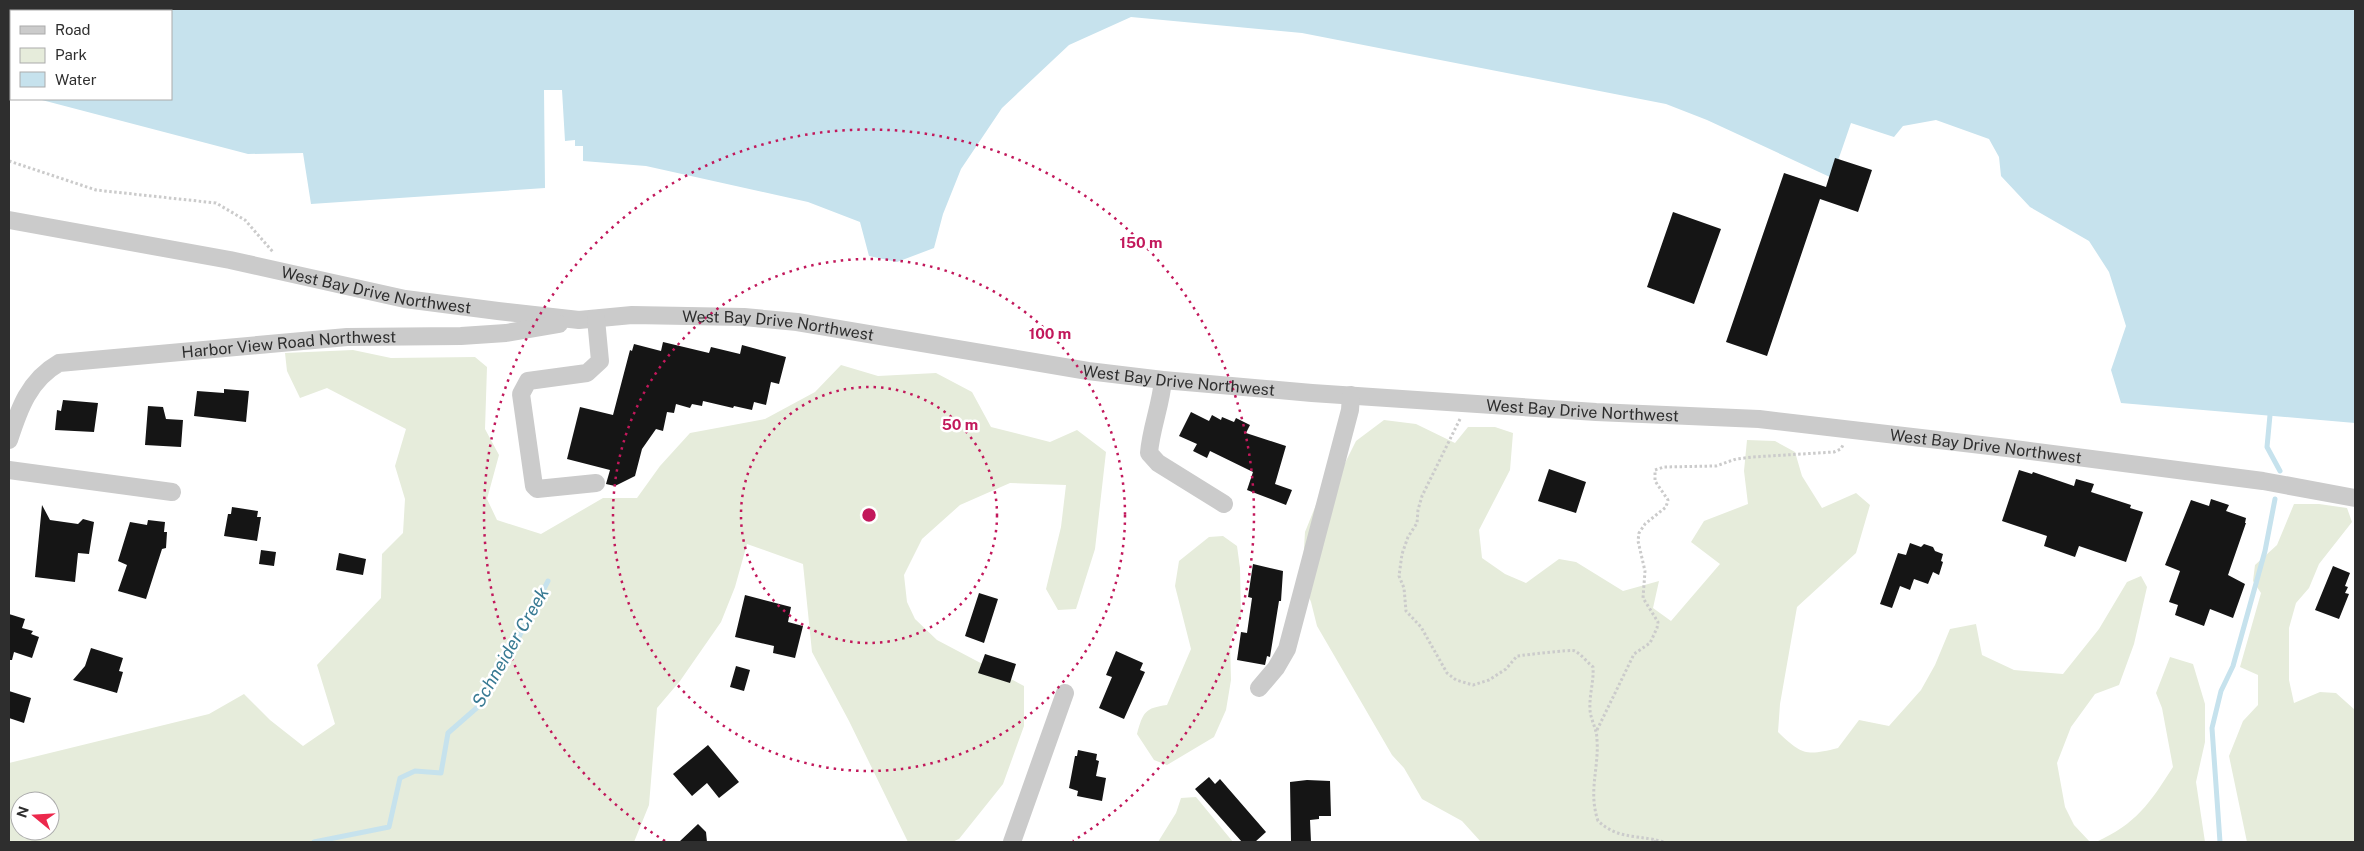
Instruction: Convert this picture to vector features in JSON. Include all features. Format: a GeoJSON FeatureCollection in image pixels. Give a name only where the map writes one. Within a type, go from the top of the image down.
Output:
{"type":"FeatureCollection","features":[{"type":"Feature","properties":{"kind":"street","name":"West Bay Drive Northwest"},"geometry":{"type":"LineString","coordinates":[[9,220],[230,260],[405,298],[579,320],[632,316],[744,317],[797,322],[1088,371],[1163,380],[1596,412],[1759,419],[2263,481],[2355,498]]}},
{"type":"Feature","properties":{"kind":"street"},"geometry":{"type":"LineString","coordinates":[[596,319],[600,361],[587,373],[528,382],[521,394],[534,486],[537,489],[596,483]]}},
{"type":"Feature","properties":{"kind":"street","name":"Harbor View Road Northwest"},"geometry":{"type":"LineString","coordinates":[[9,440],[14,405],[49,369],[59,363],[73,360],[347,337],[461,336],[506,333],[579,320]]}},
{"type":"Feature","properties":{"kind":"street"},"geometry":{"type":"LineString","coordinates":[[1163,380],[1162,402],[1150,440],[1149,453],[1158,463],[1224,504]]}},
{"type":"Feature","properties":{"kind":"street"},"geometry":{"type":"LineString","coordinates":[[1259,688],[1276,668],[1287,649],[1350,410],[1351,395]]}},
{"type":"Feature","properties":{"kind":"street"},"geometry":{"type":"LineString","coordinates":[[9,470],[172,492]]}},
{"type":"Feature","properties":{"kind":"street"},"geometry":{"type":"LineString","coordinates":[[1012,842],[1065,692]]}},
{"type":"Feature","properties":{"kind":"path"},"geometry":{"type":"LineString","coordinates":[[9,160],[96,190],[216,203],[245,220],[267,248],[275,254]]}},
{"type":"Feature","properties":{"kind":"path"},"geometry":{"type":"LineString","coordinates":[[1462,416],[1422,496],[1417,523],[1408,537],[1402,554],[1400,576],[1404,588],[1406,611],[1421,627],[1447,672],[1456,680],[1464,683],[1473,685],[1496,677],[1518,656],[1569,649],[1576,652],[1593,667],[1590,709],[1591,721],[1596,730],[1597,755],[1592,792],[1598,821],[1607,829],[1619,835],[1633,835],[1664,842]]}},
{"type":"Feature","properties":{"kind":"path"},"geometry":{"type":"LineString","coordinates":[[1596,730],[1634,654],[1650,643],[1657,628],[1658,622],[1643,598],[1645,571],[1638,541],[1639,533],[1645,524],[1666,507],[1668,500],[1655,481],[1655,470],[1664,467],[1716,466],[1736,459],[1753,457],[1834,452],[1841,449],[1845,443]]}},
{"type":"Feature","properties":{"kind":"green space"},"geometry":{"type":"Polygon","coordinates":[[[353,350],[391,358],[475,357],[487,367],[485,429],[499,455],[487,499],[497,520],[541,534],[603,498],[637,498],[660,466],[690,433],[765,419],[815,392],[841,365],[878,376],[936,373],[972,392],[991,427],[1050,442],[1077,430],[1106,452],[1095,549],[1076,609],[1058,610],[1046,589],[1061,527],[1066,485],[1010,483],[960,505],[922,539],[904,575],[907,602],[915,619],[937,640],[1024,686],[1024,726],[1003,784],[959,839],[952,842],[908,842],[849,721],[812,652],[803,564],[747,544],[735,587],[721,622],[680,681],[657,708],[649,805],[634,842],[9,842],[9,763],[209,714],[244,694],[270,720],[303,746],[335,724],[317,665],[381,598],[382,554],[403,533],[405,499],[395,466],[406,429],[327,388],[300,398],[287,371],[285,353],[353,350]]]}},
{"type":"Feature","properties":{"kind":"green space"},"geometry":{"type":"Polygon","coordinates":[[[1384,420],[1416,424],[1455,443],[1468,427],[1495,427],[1513,433],[1510,470],[1479,530],[1482,558],[1505,574],[1526,583],[1559,559],[1576,562],[1623,591],[1659,581],[1653,608],[1671,621],[1720,564],[1691,542],[1704,521],[1748,504],[1744,471],[1747,440],[1775,441],[1795,452],[1802,476],[1822,508],[1856,493],[1870,505],[1856,553],[1797,607],[1780,704],[1778,732],[1793,745],[1805,752],[1811,753],[1838,748],[1859,720],[1889,726],[1921,690],[1935,665],[1950,629],[1976,624],[1982,655],[2014,670],[2063,674],[2099,629],[2127,582],[2141,576],[2147,587],[2134,644],[2119,685],[2095,694],[2071,727],[2057,763],[2065,807],[2074,825],[2090,842],[1481,842],[1462,821],[1422,799],[1404,768],[1392,755],[1317,626],[1311,602],[1302,581],[1305,532],[1322,490],[1337,479],[1356,441],[1384,420]]]}},
{"type":"Feature","properties":{"kind":"green space"},"geometry":{"type":"Polygon","coordinates":[[[2294,504],[2319,504],[2347,508],[2352,522],[2319,564],[2309,588],[2296,603],[2289,628],[2289,680],[2294,703],[2320,692],[2336,693],[2355,710],[2355,842],[2247,842],[2229,756],[2243,721],[2258,705],[2258,675],[2240,667],[2261,593],[2253,581],[2255,565],[2277,545],[2294,504]]]}},
{"type":"Feature","properties":{"kind":"green space"},"geometry":{"type":"Polygon","coordinates":[[[1223,536],[1237,546],[1240,568],[1241,616],[1230,642],[1231,680],[1226,710],[1214,737],[1167,765],[1154,760],[1137,734],[1146,712],[1167,705],[1191,649],[1175,586],[1179,561],[1209,537],[1223,536]]]}},
{"type":"Feature","properties":{"kind":"green space"},"geometry":{"type":"Polygon","coordinates":[[[2170,657],[2193,664],[2205,704],[2205,742],[2196,782],[2205,842],[2096,842],[2122,828],[2132,820],[2149,802],[2173,767],[2162,708],[2156,693],[2170,657]]]}},
{"type":"Feature","properties":{"kind":"green space"},"geometry":{"type":"Polygon","coordinates":[[[1196,797],[1233,842],[1158,842],[1176,813],[1181,798],[1196,797]]]}},
{"type":"Feature","properties":{"kind":"water"},"geometry":{"type":"Polygon","coordinates":[[[9,9],[2355,9],[2355,423],[2121,403],[2111,370],[2126,326],[2109,272],[2089,241],[2030,207],[2001,176],[1999,157],[1989,139],[1936,120],[1903,126],[1894,137],[1851,123],[1832,178],[1707,120],[1666,104],[1302,33],[1131,17],[1069,45],[1002,108],[961,169],[943,214],[934,248],[897,262],[869,256],[860,222],[808,202],[646,166],[583,161],[583,146],[575,146],[575,140],[565,141],[562,90],[544,90],[545,188],[311,204],[303,153],[248,154],[42,100],[172,100],[172,10],[10,10],[9,91],[9,9]]]}},
{"type":"Feature","properties":{"kind":"building"},"geometry":{"type":"Polygon","coordinates":[[[1835,158],[1872,170],[1858,212],[1820,199],[1767,356],[1726,342],[1784,173],[1826,187],[1835,158]]]}},
{"type":"Feature","properties":{"kind":"building"},"geometry":{"type":"Polygon","coordinates":[[[1673,212],[1721,229],[1694,304],[1647,287],[1673,212]]]}},
{"type":"Feature","properties":{"kind":"building"},"geometry":{"type":"Polygon","coordinates":[[[663,342],[709,353],[711,347],[740,354],[742,345],[786,357],[779,384],[771,382],[766,405],[754,402],[752,410],[703,401],[702,406],[692,404],[690,408],[676,404],[674,413],[667,412],[663,431],[656,429],[642,449],[635,476],[615,486],[606,484],[610,470],[567,459],[580,407],[613,415],[630,350],[632,351],[634,344],[661,351],[663,342]]]}},
{"type":"Feature","properties":{"kind":"building"},"geometry":{"type":"Polygon","coordinates":[[[224,389],[249,391],[246,422],[194,416],[197,391],[224,393],[224,389]]]}},
{"type":"Feature","properties":{"kind":"building"},"geometry":{"type":"Polygon","coordinates":[[[63,400],[98,403],[94,432],[55,430],[57,410],[61,411],[63,400]]]}},
{"type":"Feature","properties":{"kind":"building"},"geometry":{"type":"Polygon","coordinates":[[[148,406],[163,407],[166,419],[183,420],[181,447],[145,445],[148,406]]]}},
{"type":"Feature","properties":{"kind":"building"},"geometry":{"type":"Polygon","coordinates":[[[1191,412],[1209,421],[1212,415],[1221,420],[1222,417],[1234,422],[1236,418],[1250,425],[1246,433],[1286,446],[1275,484],[1292,490],[1286,505],[1247,490],[1253,472],[1210,451],[1207,458],[1193,451],[1197,444],[1179,436],[1191,412]]]}},
{"type":"Feature","properties":{"kind":"building"},"geometry":{"type":"Polygon","coordinates":[[[1549,469],[1586,482],[1576,513],[1538,501],[1549,469]]]}},
{"type":"Feature","properties":{"kind":"building"},"geometry":{"type":"Polygon","coordinates":[[[2019,470],[2032,474],[2033,472],[2074,486],[2076,479],[2094,484],[2091,492],[2131,505],[2130,508],[2143,512],[2126,562],[2079,546],[2075,557],[2044,546],[2047,536],[2002,521],[2019,470]]]}},
{"type":"Feature","properties":{"kind":"building"},"geometry":{"type":"Polygon","coordinates":[[[2211,499],[2229,505],[2226,511],[2246,518],[2246,523],[2228,575],[2245,584],[2233,618],[2210,609],[2204,626],[2175,615],[2178,605],[2169,602],[2180,571],[2165,565],[2191,500],[2209,506],[2211,499]]]}},
{"type":"Feature","properties":{"kind":"building"},"geometry":{"type":"Polygon","coordinates":[[[42,505],[50,520],[78,524],[83,519],[94,522],[89,554],[78,553],[75,582],[35,577],[42,505]]]}},
{"type":"Feature","properties":{"kind":"building"},"geometry":{"type":"Polygon","coordinates":[[[232,507],[258,511],[257,517],[261,517],[257,541],[224,536],[228,514],[231,514],[232,507]]]}},
{"type":"Feature","properties":{"kind":"building"},"geometry":{"type":"Polygon","coordinates":[[[148,520],[165,522],[164,532],[167,532],[166,548],[162,549],[146,599],[118,591],[127,565],[118,561],[130,522],[147,525],[148,520]]]}},
{"type":"Feature","properties":{"kind":"building"},"geometry":{"type":"Polygon","coordinates":[[[1910,543],[1921,547],[1924,544],[1933,547],[1935,551],[1943,554],[1939,575],[1933,572],[1928,584],[1914,579],[1910,590],[1900,586],[1892,608],[1880,604],[1898,553],[1906,555],[1910,543]]]}},
{"type":"Feature","properties":{"kind":"building"},"geometry":{"type":"Polygon","coordinates":[[[261,550],[276,552],[274,566],[259,564],[261,550]]]}},
{"type":"Feature","properties":{"kind":"building"},"geometry":{"type":"Polygon","coordinates":[[[339,553],[366,559],[363,575],[336,570],[339,553]]]}},
{"type":"Feature","properties":{"kind":"building"},"geometry":{"type":"Polygon","coordinates":[[[1253,564],[1283,571],[1281,601],[1279,601],[1270,657],[1267,656],[1265,665],[1237,660],[1241,632],[1247,633],[1252,598],[1248,597],[1253,564]]]}},
{"type":"Feature","properties":{"kind":"building"},"geometry":{"type":"Polygon","coordinates":[[[2333,566],[2350,573],[2345,586],[2348,587],[2345,593],[2349,594],[2339,619],[2315,610],[2333,566]]]}},
{"type":"Feature","properties":{"kind":"building"},"geometry":{"type":"Polygon","coordinates":[[[979,593],[998,599],[984,643],[965,636],[979,593]]]}},
{"type":"Feature","properties":{"kind":"building"},"geometry":{"type":"Polygon","coordinates":[[[745,595],[791,607],[788,622],[803,626],[795,658],[773,653],[774,646],[735,637],[745,595]]]}},
{"type":"Feature","properties":{"kind":"building"},"geometry":{"type":"Polygon","coordinates":[[[9,614],[25,619],[22,628],[33,631],[31,634],[39,637],[32,658],[14,652],[12,660],[9,660],[9,614]]]}},
{"type":"Feature","properties":{"kind":"building"},"geometry":{"type":"Polygon","coordinates":[[[91,648],[123,658],[119,671],[123,672],[117,693],[73,680],[85,666],[91,648]]]}},
{"type":"Feature","properties":{"kind":"building"},"geometry":{"type":"Polygon","coordinates":[[[1116,651],[1143,663],[1140,670],[1145,672],[1124,719],[1099,708],[1112,677],[1106,675],[1116,651]]]}},
{"type":"Feature","properties":{"kind":"building"},"geometry":{"type":"Polygon","coordinates":[[[985,654],[1016,664],[1010,683],[978,673],[985,654]]]}},
{"type":"Feature","properties":{"kind":"building"},"geometry":{"type":"Polygon","coordinates":[[[736,666],[750,670],[744,691],[730,687],[736,666]]]}},
{"type":"Feature","properties":{"kind":"building"},"geometry":{"type":"Polygon","coordinates":[[[9,691],[31,698],[24,723],[9,718],[9,691]]]}},
{"type":"Feature","properties":{"kind":"building"},"geometry":{"type":"Polygon","coordinates":[[[708,745],[739,782],[719,798],[707,783],[692,796],[673,774],[708,745]]]}},
{"type":"Feature","properties":{"kind":"building"},"geometry":{"type":"Polygon","coordinates":[[[1078,750],[1097,754],[1096,760],[1099,761],[1096,776],[1106,778],[1102,801],[1077,796],[1078,791],[1069,788],[1075,756],[1077,756],[1078,750]]]}},
{"type":"Feature","properties":{"kind":"building"},"geometry":{"type":"Polygon","coordinates":[[[1209,777],[1215,784],[1220,779],[1266,832],[1255,842],[1242,842],[1195,789],[1209,777]]]}},
{"type":"Feature","properties":{"kind":"building"},"geometry":{"type":"Polygon","coordinates":[[[1307,780],[1330,781],[1331,816],[1319,816],[1319,819],[1310,820],[1311,842],[1291,842],[1290,782],[1307,780]]]}},
{"type":"Feature","properties":{"kind":"building"},"geometry":{"type":"Polygon","coordinates":[[[698,824],[706,832],[707,842],[679,842],[698,824]]]}},
{"type":"Feature","properties":{"kind":"waterway"},"geometry":{"type":"LineString","coordinates":[[2270,415],[2267,447],[2280,471]]}},
{"type":"Feature","properties":{"kind":"waterway"},"geometry":{"type":"LineString","coordinates":[[2220,842],[2212,728],[2221,691],[2233,666],[2265,551],[2275,499]]}},
{"type":"Feature","properties":{"kind":"waterway","name":"Schneider Creek"},"geometry":{"type":"LineString","coordinates":[[314,842],[389,827],[400,778],[415,771],[441,773],[448,733],[480,705],[498,677],[548,581]]}}]}
